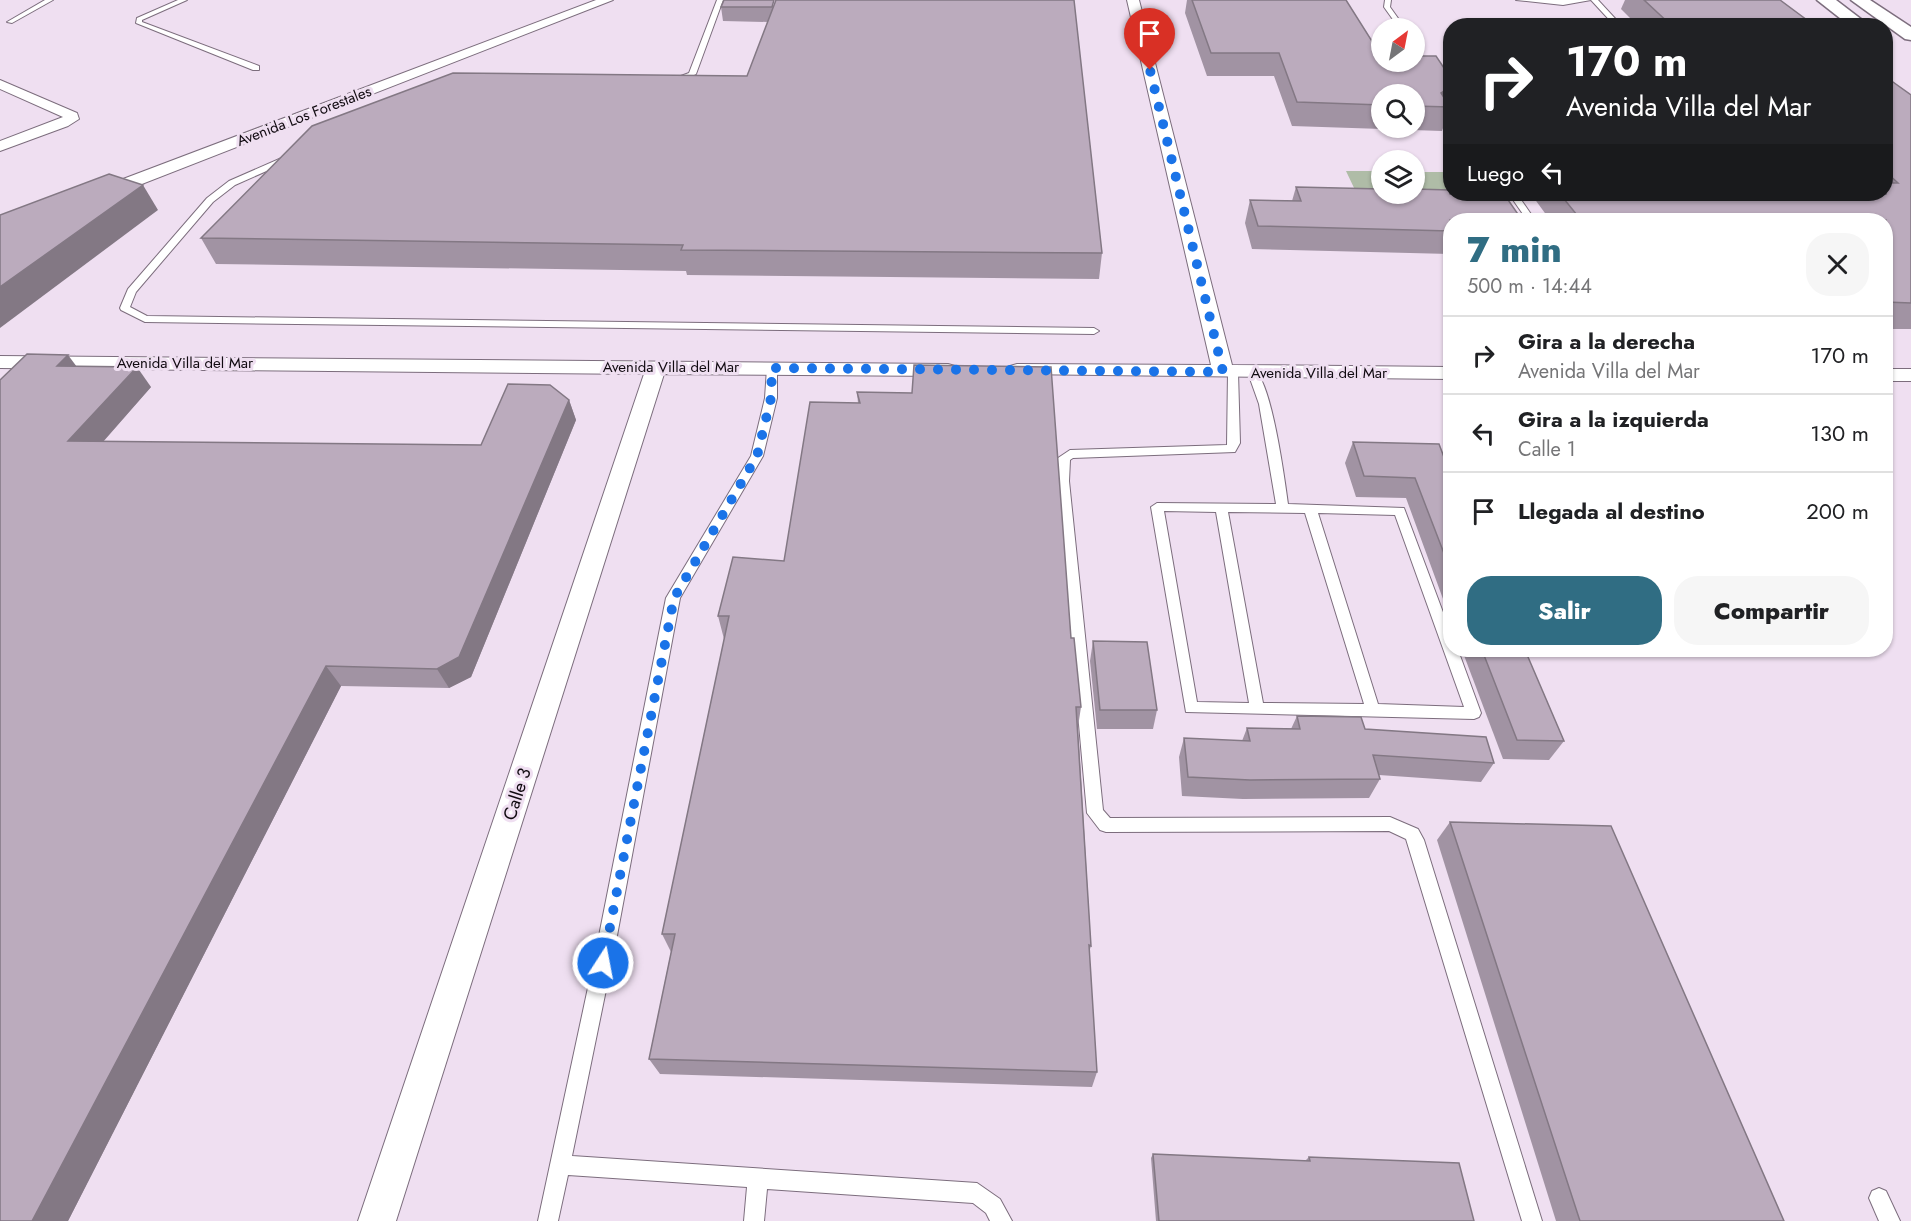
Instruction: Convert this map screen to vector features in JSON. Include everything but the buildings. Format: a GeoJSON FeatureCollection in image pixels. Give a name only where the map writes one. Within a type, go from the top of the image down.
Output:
{"type":"FeatureCollection","features":[{"type":"Feature","properties":{"kind":"street","name":"Avenida Los Forestales"},"geometry":{"type":"LineString","coordinates":[[88,198],[607,0]]}},
{"type":"Feature","properties":{"kind":"street"},"geometry":{"type":"LineString","coordinates":[[1133,0],[1236,373]]}},
{"type":"Feature","properties":{"kind":"street"},"geometry":{"type":"LineString","coordinates":[[1826,0],[1851,18]]}},
{"type":"Feature","properties":{"kind":"street"},"geometry":{"type":"LineString","coordinates":[[1859,0],[1886,18]]}},
{"type":"Feature","properties":{"kind":"street"},"geometry":{"type":"LineString","coordinates":[[1893,23],[1911,35]]}},
{"type":"Feature","properties":{"kind":"street"},"geometry":{"type":"LineString","coordinates":[[0,84],[72,116],[72,119],[0,146]]}},
{"type":"Feature","properties":{"kind":"street","name":"Avenida Villa del Mar"},"geometry":{"type":"LineString","coordinates":[[0,363],[963,370]]}},
{"type":"Feature","properties":{"kind":"street","name":"Calle 3"},"geometry":{"type":"LineString","coordinates":[[377,1221],[656,367]]}},
{"type":"Feature","properties":{"kind":"street","name":"Avenida Villa del Mar"},"geometry":{"type":"LineString","coordinates":[[999,370],[1443,373]]}},
{"type":"Feature","properties":{"kind":"street"},"geometry":{"type":"LineString","coordinates":[[1893,375],[1911,375]]}},
{"type":"Feature","properties":{"kind":"lane"},"geometry":{"type":"LineString","coordinates":[[10,22],[50,0]]}},
{"type":"Feature","properties":{"kind":"lane"},"geometry":{"type":"LineString","coordinates":[[184,0],[144,15],[139,19],[140,23],[256,68]]}},
{"type":"Feature","properties":{"kind":"lane"},"geometry":{"type":"LineString","coordinates":[[663,85],[692,74],[720,0]]}},
{"type":"Feature","properties":{"kind":"lane"},"geometry":{"type":"LineString","coordinates":[[1388,0],[1388,7],[1395,18]]}},
{"type":"Feature","properties":{"kind":"lane"},"geometry":{"type":"LineString","coordinates":[[1519,0],[1563,3],[1588,0]]}},
{"type":"Feature","properties":{"kind":"lane"},"geometry":{"type":"LineString","coordinates":[[1594,0],[1611,18]]}},
{"type":"Feature","properties":{"kind":"lane"},"geometry":{"type":"LineString","coordinates":[[1425,64],[1443,90]]}},
{"type":"Feature","properties":{"kind":"lane"},"geometry":{"type":"LineString","coordinates":[[308,150],[232,183],[210,200],[131,291],[125,308],[145,319],[1095,331]]}},
{"type":"Feature","properties":{"kind":"lane"},"geometry":{"type":"LineString","coordinates":[[548,1221],[674,598],[757,456],[771,398],[772,368]]}},
{"type":"Feature","properties":{"kind":"lane"},"geometry":{"type":"LineString","coordinates":[[1236,373],[1265,404],[1283,508]]}},
{"type":"Feature","properties":{"kind":"lane"},"geometry":{"type":"LineString","coordinates":[[1236,373],[1234,443],[1231,449],[1070,454],[1064,458],[1063,481],[1095,813],[1106,825],[1390,824],[1412,834],[1416,840],[1532,1221]]}},
{"type":"Feature","properties":{"kind":"lane"},"geometry":{"type":"LineString","coordinates":[[1443,627],[1400,511],[1157,507],[1191,708],[1474,713],[1454,657]]}},
{"type":"Feature","properties":{"kind":"lane"},"geometry":{"type":"LineString","coordinates":[[1221,507],[1257,709]]}},
{"type":"Feature","properties":{"kind":"lane"},"geometry":{"type":"LineString","coordinates":[[1310,509],[1373,710]]}},
{"type":"Feature","properties":{"kind":"lane"},"geometry":{"type":"LineString","coordinates":[[561,1165],[977,1193],[993,1206],[1002,1221]]}},
{"type":"Feature","properties":{"kind":"lane"},"geometry":{"type":"LineString","coordinates":[[754,1221],[758,1178]]}},
{"type":"Feature","properties":{"kind":"lane"},"geometry":{"type":"LineString","coordinates":[[1879,1198],[1890,1221]]}},
{"type":"Feature","properties":{"kind":"green space"},"geometry":{"type":"Polygon","coordinates":[[[1346,171],[1371,171],[1371,204],[1393,204],[1364,209],[1346,171]]]}},
{"type":"Feature","properties":{"kind":"green space"},"geometry":{"type":"Polygon","coordinates":[[[1425,172],[1443,172],[1443,195],[1425,198],[1425,172]]]}},
{"type":"Feature","properties":{"kind":"route"},"geometry":{"type":"LineString","coordinates":[[603,963],[674,598],[757,456],[771,398],[772,368],[1223,372],[1150,70]]}}]}
